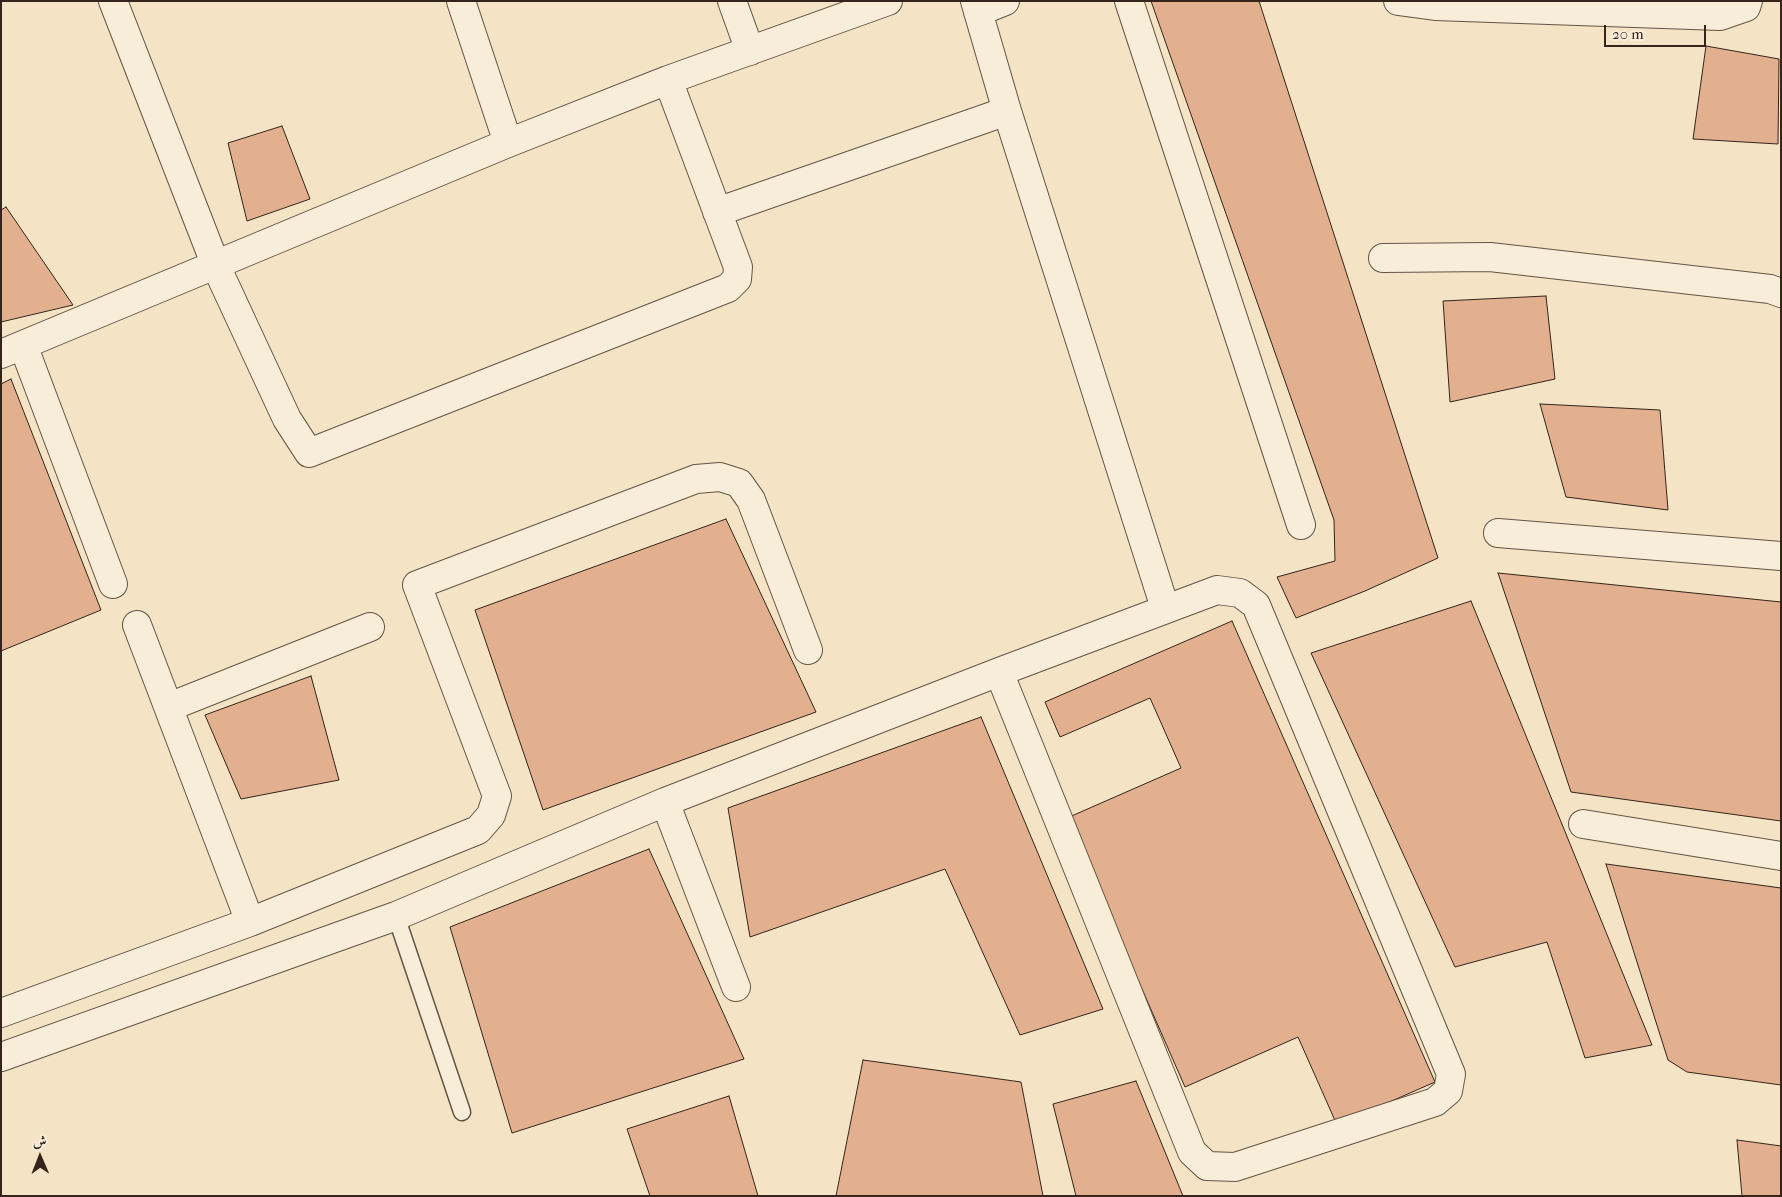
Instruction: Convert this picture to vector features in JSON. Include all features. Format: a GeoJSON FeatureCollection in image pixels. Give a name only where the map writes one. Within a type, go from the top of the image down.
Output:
{"type":"FeatureCollection","features":[{"type":"Feature","properties":{"kind":"street"},"geometry":{"type":"LineString","coordinates":[[113,1],[216,266],[286,419],[309,453],[728,288],[737,279],[738,267],[668,80]]}},
{"type":"Feature","properties":{"kind":"street"},"geometry":{"type":"LineString","coordinates":[[461,1],[508,143]]}},
{"type":"Feature","properties":{"kind":"street"},"geometry":{"type":"LineString","coordinates":[[732,1],[750,51]]}},
{"type":"Feature","properties":{"kind":"street"},"geometry":{"type":"LineString","coordinates":[[113,584],[12,349],[216,266],[508,143],[668,80],[888,1]]}},
{"type":"Feature","properties":{"kind":"street"},"geometry":{"type":"LineString","coordinates":[[1005,1],[977,6],[1007,111],[1165,608]]}},
{"type":"Feature","properties":{"kind":"street"},"geometry":{"type":"LineString","coordinates":[[1129,1],[1301,525]]}},
{"type":"Feature","properties":{"kind":"street"},"geometry":{"type":"LineString","coordinates":[[1398,1],[1435,6],[1720,16],[1746,7],[1748,1]]}},
{"type":"Feature","properties":{"kind":"street"},"geometry":{"type":"LineString","coordinates":[[717,212],[1007,111]]}},
{"type":"Feature","properties":{"kind":"street"},"geometry":{"type":"LineString","coordinates":[[1383,258],[1490,257],[1760,288],[1781,293]]}},
{"type":"Feature","properties":{"kind":"street"},"geometry":{"type":"LineString","coordinates":[[1,1013],[250,922],[478,830],[492,815],[497,796],[417,585],[696,479],[720,477],[739,483],[751,500],[808,650]]}},
{"type":"Feature","properties":{"kind":"street"},"geometry":{"type":"LineString","coordinates":[[1498,533],[1781,556]]}},
{"type":"Feature","properties":{"kind":"street"},"geometry":{"type":"LineString","coordinates":[[1,1058],[396,916],[665,802],[999,672],[1165,608],[1217,590],[1240,592],[1256,605],[1451,1074],[1448,1091],[1435,1102],[1235,1167],[1207,1166],[1192,1152],[999,672]]}},
{"type":"Feature","properties":{"kind":"street"},"geometry":{"type":"LineString","coordinates":[[138,625],[250,922]]}},
{"type":"Feature","properties":{"kind":"street"},"geometry":{"type":"LineString","coordinates":[[169,707],[370,628]]}},
{"type":"Feature","properties":{"kind":"street"},"geometry":{"type":"LineString","coordinates":[[665,802],[736,987]]}},
{"type":"Feature","properties":{"kind":"street"},"geometry":{"type":"LineString","coordinates":[[1583,824],[1781,856]]}},
{"type":"Feature","properties":{"kind":"lane"},"geometry":{"type":"LineString","coordinates":[[396,916],[462,1112]]}},
{"type":"Feature","properties":{"kind":"building"},"geometry":{"type":"Polygon","coordinates":[[[1151,1],[1259,1],[1438,558],[1365,591],[1296,618],[1277,577],[1335,561],[1334,520],[1151,1]]]}},
{"type":"Feature","properties":{"kind":"building"},"geometry":{"type":"Polygon","coordinates":[[[1706,46],[1779,59],[1778,144],[1693,139],[1706,46]]]}},
{"type":"Feature","properties":{"kind":"building"},"geometry":{"type":"Polygon","coordinates":[[[282,126],[310,199],[247,221],[228,143],[282,126]]]}},
{"type":"Feature","properties":{"kind":"building"},"geometry":{"type":"Polygon","coordinates":[[[6,207],[73,305],[1,322],[1,210],[6,207]]]}},
{"type":"Feature","properties":{"kind":"building"},"geometry":{"type":"Polygon","coordinates":[[[1546,296],[1555,379],[1450,402],[1443,301],[1546,296]]]}},
{"type":"Feature","properties":{"kind":"building"},"geometry":{"type":"Polygon","coordinates":[[[11,379],[101,610],[1,651],[1,384],[11,379]]]}},
{"type":"Feature","properties":{"kind":"building"},"geometry":{"type":"Polygon","coordinates":[[[1540,404],[1660,410],[1668,510],[1566,497],[1540,404]]]}},
{"type":"Feature","properties":{"kind":"building"},"geometry":{"type":"Polygon","coordinates":[[[726,519],[816,712],[543,810],[475,610],[726,519]]]}},
{"type":"Feature","properties":{"kind":"building"},"geometry":{"type":"Polygon","coordinates":[[[1498,573],[1781,602],[1781,821],[1571,792],[1498,573]]]}},
{"type":"Feature","properties":{"kind":"building"},"geometry":{"type":"Polygon","coordinates":[[[1471,601],[1652,1045],[1585,1058],[1547,942],[1455,967],[1311,653],[1471,601]]]}},
{"type":"Feature","properties":{"kind":"building"},"geometry":{"type":"Polygon","coordinates":[[[1232,621],[1435,1082],[1337,1125],[1298,1037],[1185,1087],[1067,818],[1181,768],[1150,698],[1060,737],[1045,702],[1232,621]]]}},
{"type":"Feature","properties":{"kind":"building"},"geometry":{"type":"Polygon","coordinates":[[[311,676],[339,780],[241,799],[205,715],[311,676]]]}},
{"type":"Feature","properties":{"kind":"building"},"geometry":{"type":"Polygon","coordinates":[[[981,717],[1103,1009],[1020,1035],[945,869],[750,937],[728,808],[981,717]]]}},
{"type":"Feature","properties":{"kind":"building"},"geometry":{"type":"Polygon","coordinates":[[[649,849],[744,1059],[512,1133],[450,927],[649,849]]]}},
{"type":"Feature","properties":{"kind":"building"},"geometry":{"type":"Polygon","coordinates":[[[1606,864],[1781,888],[1781,1085],[1687,1072],[1668,1060],[1606,864]]]}},
{"type":"Feature","properties":{"kind":"building"},"geometry":{"type":"Polygon","coordinates":[[[863,1060],[1021,1082],[1043,1196],[836,1196],[863,1060]]]}},
{"type":"Feature","properties":{"kind":"building"},"geometry":{"type":"Polygon","coordinates":[[[1136,1081],[1183,1196],[1076,1196],[1053,1104],[1136,1081]]]}},
{"type":"Feature","properties":{"kind":"building"},"geometry":{"type":"Polygon","coordinates":[[[729,1096],[758,1196],[650,1196],[627,1129],[729,1096]]]}},
{"type":"Feature","properties":{"kind":"building"},"geometry":{"type":"Polygon","coordinates":[[[1737,1140],[1781,1146],[1781,1196],[1742,1196],[1737,1140]]]}}]}
